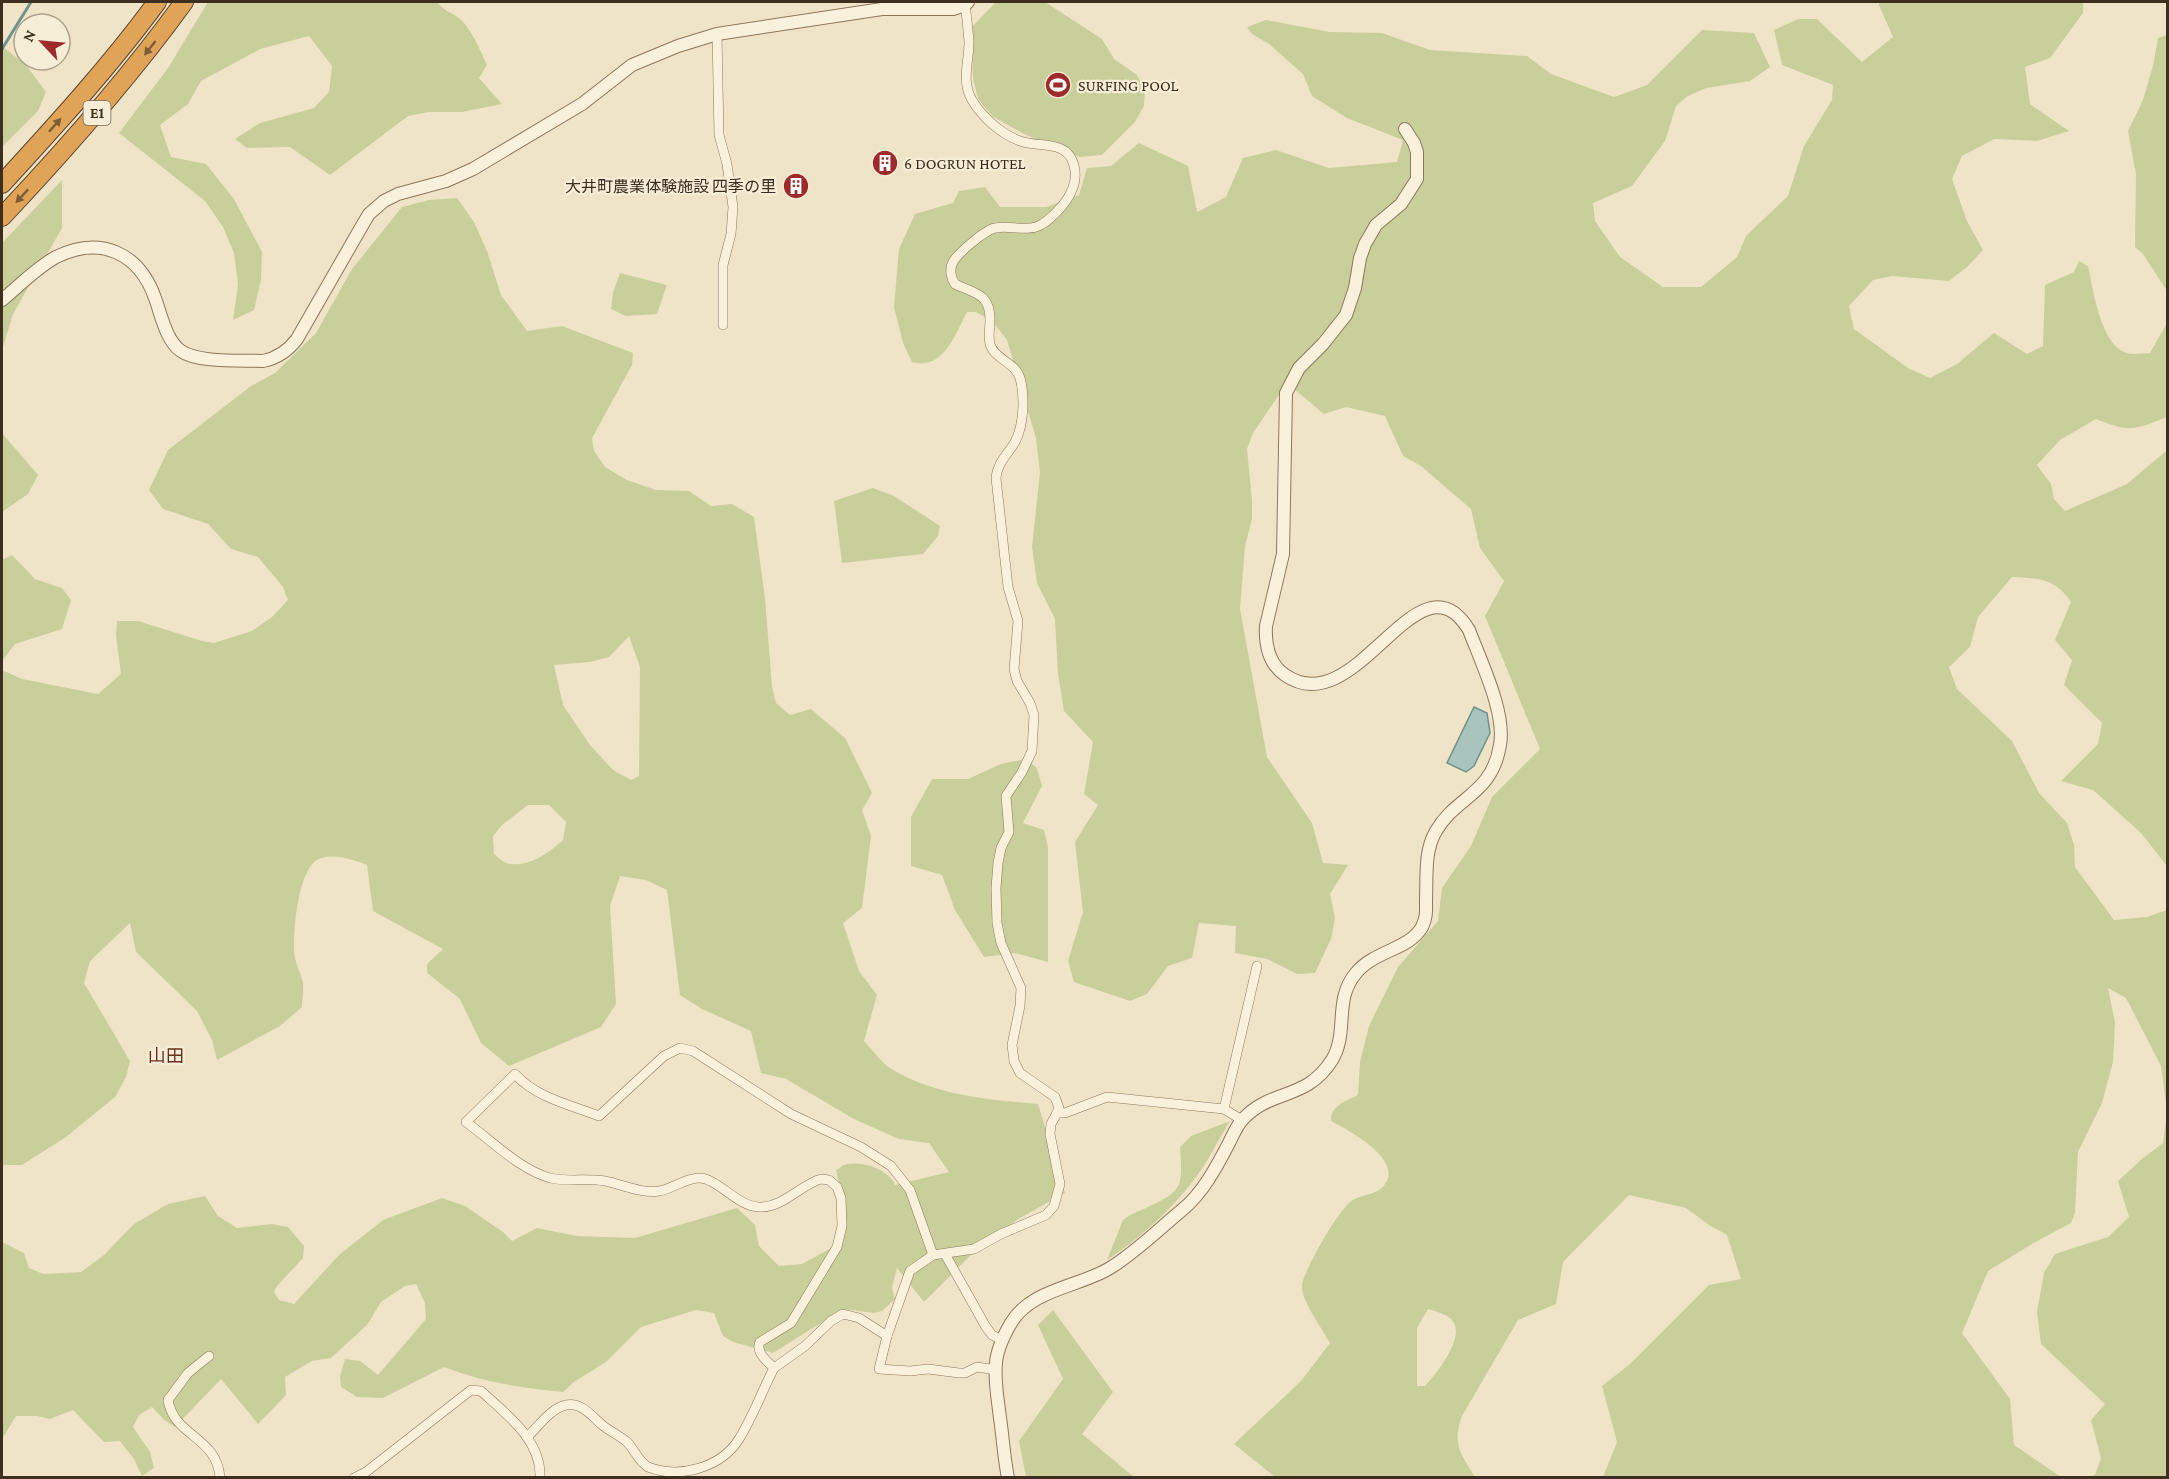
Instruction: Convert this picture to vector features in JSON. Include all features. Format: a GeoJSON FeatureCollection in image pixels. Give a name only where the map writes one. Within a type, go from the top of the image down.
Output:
{"type":"FeatureCollection","features":[{"type":"Feature","properties":{"kind":"highway","name":"E1"},"geometry":{"type":"LineString","coordinates":[[2,184],[94,80],[157,2]]}},
{"type":"Feature","properties":{"kind":"highway","name":"E1"},"geometry":{"type":"LineString","coordinates":[[2,217],[108,100],[184,2]]}},
{"type":"Feature","properties":{"kind":"street"},"geometry":{"type":"LineString","coordinates":[[2,300],[55,258],[82,248],[108,249],[122,254],[140,269],[150,284],[172,342],[183,353],[194,357],[263,361],[273,359],[291,347],[297,339],[369,214],[384,201],[398,194],[446,181],[473,169],[582,104],[632,65],[678,46],[717,34],[882,9],[934,10],[959,8],[966,3]]}},
{"type":"Feature","properties":{"kind":"street"},"geometry":{"type":"LineString","coordinates":[[966,3],[969,42],[965,77],[969,93],[977,107],[994,125],[1014,138],[1065,151],[1073,162],[1076,175],[1068,197],[1046,221],[1035,227],[998,227],[989,230],[957,257],[951,272],[955,284],[979,294],[987,303],[990,315],[991,346],[998,356],[1016,370],[1021,380],[1018,433],[999,465],[996,478],[1008,586],[1018,621],[1014,669],[1017,681],[1033,710],[1034,739],[1032,752],[1026,765],[1006,796],[1009,832],[1001,848],[996,897],[998,932],[1021,988],[1020,1006],[1012,1045],[1014,1061],[1020,1073],[1055,1096],[1059,1108],[1051,1124],[1050,1134],[1060,1184],[1054,1206],[1046,1215],[1001,1234],[974,1249],[933,1255],[910,1270],[887,1336],[879,1369],[959,1373],[965,1373],[977,1367],[996,1370]]}},
{"type":"Feature","properties":{"kind":"street"},"geometry":{"type":"LineString","coordinates":[[717,34],[719,135],[727,164],[733,207],[731,234],[723,264],[723,325]]}},
{"type":"Feature","properties":{"kind":"street"},"geometry":{"type":"LineString","coordinates":[[1008,1478],[996,1370],[1002,1340],[1013,1320],[1027,1306],[1043,1296],[1094,1277],[1113,1266],[1186,1207],[1201,1189],[1242,1120],[1269,1100],[1305,1088],[1325,1070],[1339,1045],[1342,1000],[1346,988],[1365,963],[1404,944],[1420,930],[1426,917],[1427,858],[1430,844],[1442,822],[1471,797],[1487,779],[1500,748],[1499,714],[1469,630],[1465,623],[1454,614],[1440,608],[1420,611],[1344,675],[1319,684],[1299,682],[1283,674],[1271,659],[1265,637],[1283,554],[1286,393],[1299,368],[1323,344],[1346,315],[1355,288],[1360,258],[1376,225],[1401,204],[1417,179],[1418,152],[1405,129]]}},
{"type":"Feature","properties":{"kind":"street"},"geometry":{"type":"LineString","coordinates":[[1224,1109],[1257,966]]}},
{"type":"Feature","properties":{"kind":"street"},"geometry":{"type":"LineString","coordinates":[[774,1368],[759,1351],[760,1342],[790,1323],[837,1248],[842,1226],[841,1198],[837,1187],[829,1180],[814,1181],[770,1206],[759,1207],[736,1199],[704,1179],[690,1180],[658,1191],[647,1191],[603,1181],[551,1178],[529,1169],[466,1122],[515,1074],[524,1084],[537,1092],[599,1116],[664,1056],[680,1048],[693,1051],[791,1114],[861,1147],[891,1166],[910,1190],[933,1255]]}},
{"type":"Feature","properties":{"kind":"street"},"geometry":{"type":"LineString","coordinates":[[1057,1113],[1065,1113],[1107,1097],[1224,1109],[1242,1120]]}},
{"type":"Feature","properties":{"kind":"street"},"geometry":{"type":"LineString","coordinates":[[945,1254],[986,1327],[992,1335],[1002,1340]]}},
{"type":"Feature","properties":{"kind":"street"},"geometry":{"type":"LineString","coordinates":[[527,1437],[557,1408],[576,1405],[583,1408],[610,1432],[626,1441],[646,1466],[670,1475],[696,1472],[726,1454],[739,1439],[774,1368],[805,1346],[831,1321],[843,1314],[859,1318],[887,1336]]}},
{"type":"Feature","properties":{"kind":"street"},"geometry":{"type":"LineString","coordinates":[[209,1356],[188,1372],[168,1401],[170,1412],[176,1422],[206,1445],[213,1456],[220,1478]]}},
{"type":"Feature","properties":{"kind":"street"},"geometry":{"type":"LineString","coordinates":[[354,1478],[366,1472],[471,1390],[481,1391],[527,1437],[539,1460],[540,1478]]}},
{"type":"Feature","properties":{"kind":"green space"},"geometry":{"type":"Polygon","coordinates":[[[208,2],[437,2],[460,19],[472,34],[487,65],[479,78],[502,104],[462,112],[429,112],[408,116],[330,175],[290,147],[247,148],[235,139],[260,123],[314,108],[329,92],[332,66],[309,36],[260,49],[201,81],[188,104],[160,125],[171,157],[206,164],[234,199],[262,252],[261,280],[254,310],[233,320],[238,285],[234,253],[223,227],[205,201],[119,133],[168,68],[208,2]]]}},
{"type":"Feature","properties":{"kind":"green space","name":"SURFING POOL"},"geometry":{"type":"Polygon","coordinates":[[[996,2],[1045,2],[1102,39],[1114,59],[1137,75],[1145,91],[1144,106],[1135,122],[1102,155],[1080,157],[1024,134],[992,116],[978,99],[973,78],[971,28],[996,2]]]}},
{"type":"Feature","properties":{"kind":"green space"},"geometry":{"type":"Polygon","coordinates":[[[1879,2],[2083,2],[2083,13],[2050,58],[2025,67],[2030,104],[2069,131],[2037,141],[1994,139],[1962,156],[1952,179],[1967,221],[1983,250],[1949,281],[1892,276],[1873,280],[1849,306],[1854,329],[1908,368],[1930,378],[1957,364],[1994,333],[2027,354],[2043,346],[2045,285],[2074,272],[2079,261],[2088,266],[2100,316],[2111,340],[2118,348],[2129,354],[2150,353],[2167,323],[2167,417],[2132,428],[2096,419],[2060,440],[2037,465],[2051,484],[2054,499],[2065,511],[2127,484],[2167,452],[2167,866],[2141,833],[2093,790],[2061,781],[2098,744],[2102,723],[2064,685],[2072,660],[2055,640],[2071,602],[2065,594],[2046,581],[2012,577],[1978,617],[1970,647],[1949,667],[1957,689],[2012,741],[2039,793],[2067,823],[2074,845],[2075,867],[2114,920],[2147,917],[2167,910],[2167,1111],[2161,1066],[2126,998],[2108,988],[2115,1022],[2113,1062],[2102,1103],[2078,1152],[2075,1213],[2071,1223],[1988,1271],[1962,1333],[2010,1399],[2014,1445],[2061,1477],[1603,1477],[1617,1442],[1602,1386],[1630,1364],[1709,1285],[1741,1279],[1727,1235],[1686,1208],[1629,1195],[1563,1262],[1556,1304],[1518,1320],[1462,1416],[1458,1434],[1459,1448],[1475,1477],[1275,1477],[1234,1444],[1301,1381],[1330,1343],[1305,1299],[1302,1286],[1304,1279],[1323,1240],[1347,1205],[1357,1198],[1382,1188],[1389,1174],[1387,1165],[1371,1146],[1331,1121],[1331,1116],[1336,1108],[1358,1095],[1360,1062],[1369,1026],[1398,967],[1438,921],[1442,888],[1471,846],[1492,797],[1540,749],[1485,616],[1504,581],[1480,548],[1471,509],[1421,466],[1403,456],[1385,416],[1346,407],[1324,414],[1287,383],[1253,433],[1247,449],[1252,519],[1245,546],[1240,609],[1267,757],[1312,823],[1323,863],[1348,865],[1330,894],[1335,918],[1331,939],[1315,973],[1297,974],[1267,959],[1235,953],[1236,926],[1199,923],[1192,958],[1168,966],[1147,994],[1130,1001],[1074,982],[1068,961],[1083,912],[1075,842],[1098,805],[1084,794],[1093,742],[1064,711],[1058,674],[1055,619],[1037,583],[1032,547],[1040,472],[1036,438],[1007,340],[993,322],[976,312],[967,312],[947,349],[940,356],[923,363],[912,362],[903,343],[894,307],[899,249],[915,214],[953,203],[959,191],[985,187],[1000,207],[1046,207],[1079,195],[1087,168],[1111,166],[1139,143],[1188,166],[1197,212],[1226,197],[1243,158],[1276,150],[1329,168],[1397,162],[1403,140],[1347,118],[1312,96],[1303,74],[1269,44],[1252,34],[1247,27],[1266,20],[1330,32],[1382,33],[1430,50],[1527,56],[1551,74],[1614,97],[1647,85],[1702,30],[1754,33],[1770,67],[1750,81],[1706,88],[1688,96],[1676,106],[1665,141],[1632,186],[1593,203],[1595,221],[1620,257],[1663,287],[1701,287],[1737,257],[1746,236],[1788,196],[1804,146],[1832,100],[1833,85],[1782,65],[1774,30],[1798,19],[1817,19],[1862,62],[1893,37],[1879,2]],[[1428,1309],[1417,1328],[1417,1386],[1425,1386],[1436,1373],[1456,1335],[1451,1319],[1428,1309]]]}},
{"type":"Feature","properties":{"kind":"green space"},"geometry":{"type":"Polygon","coordinates":[[[2168,35],[2167,291],[2143,254],[2135,247],[2136,174],[2128,131],[2143,100],[2158,38],[2168,35]]]}},
{"type":"Feature","properties":{"kind":"green space"},"geometry":{"type":"Polygon","coordinates":[[[2,46],[12,54],[12,72],[31,72],[46,92],[38,111],[2,147],[2,46]]]}},
{"type":"Feature","properties":{"kind":"green space"},"geometry":{"type":"Polygon","coordinates":[[[62,180],[62,228],[13,314],[2,350],[2,243],[62,180]]]}},
{"type":"Feature","properties":{"kind":"green space"},"geometry":{"type":"Polygon","coordinates":[[[457,198],[474,222],[487,251],[501,295],[527,331],[562,326],[633,353],[632,365],[592,438],[594,451],[605,467],[627,480],[656,490],[689,491],[711,506],[732,504],[754,517],[765,598],[772,687],[776,703],[790,715],[811,709],[845,738],[872,793],[862,810],[871,836],[862,908],[843,923],[859,971],[877,995],[864,1041],[890,1068],[924,1084],[962,1095],[1038,1104],[1065,1193],[1018,1219],[970,1256],[924,1302],[897,1268],[892,1288],[895,1299],[882,1311],[874,1313],[843,1309],[773,1353],[733,1342],[723,1336],[714,1313],[696,1310],[641,1327],[606,1362],[574,1382],[563,1392],[502,1384],[444,1367],[383,1398],[357,1397],[341,1387],[340,1376],[345,1359],[360,1361],[378,1375],[426,1319],[425,1303],[416,1284],[405,1286],[381,1302],[367,1325],[331,1358],[312,1361],[285,1377],[286,1395],[258,1424],[221,1379],[175,1427],[164,1420],[152,1407],[139,1415],[133,1427],[150,1452],[154,1468],[142,1476],[134,1459],[120,1441],[104,1442],[73,1410],[50,1419],[37,1416],[16,1416],[2,1439],[2,1242],[24,1253],[29,1268],[43,1274],[81,1272],[104,1255],[134,1224],[168,1204],[205,1196],[218,1216],[237,1228],[272,1224],[288,1227],[304,1246],[303,1258],[274,1292],[279,1300],[294,1304],[339,1255],[383,1220],[442,1198],[465,1206],[503,1232],[512,1241],[537,1228],[577,1236],[635,1238],[737,1208],[755,1225],[759,1246],[779,1266],[802,1264],[833,1247],[846,1213],[836,1170],[843,1165],[858,1164],[873,1167],[887,1174],[895,1185],[949,1172],[929,1143],[899,1139],[854,1119],[786,1079],[761,1073],[751,1031],[702,1009],[680,995],[667,890],[646,880],[620,876],[610,906],[616,1004],[601,1027],[509,1066],[481,1043],[460,999],[427,973],[427,964],[443,949],[373,911],[367,865],[336,857],[317,860],[305,876],[301,888],[294,930],[294,952],[303,983],[302,1007],[280,1026],[217,1060],[212,1040],[197,1011],[136,952],[130,923],[90,961],[84,983],[130,1061],[126,1077],[115,1097],[66,1137],[22,1165],[2,1165],[2,670],[22,679],[98,694],[121,674],[116,635],[117,621],[138,621],[214,643],[252,631],[272,617],[288,600],[283,587],[258,557],[231,549],[208,524],[163,509],[149,490],[168,450],[251,386],[275,373],[316,333],[352,269],[402,207],[429,200],[457,198]],[[629,636],[609,657],[590,662],[554,665],[563,705],[590,745],[613,770],[631,780],[639,776],[640,667],[629,636]],[[528,805],[502,825],[493,836],[494,854],[506,863],[530,862],[544,855],[563,840],[566,822],[549,805],[528,805]]]}},
{"type":"Feature","properties":{"kind":"green space"},"geometry":{"type":"Polygon","coordinates":[[[620,273],[667,285],[657,314],[626,316],[611,309],[613,292],[620,273]]]}},
{"type":"Feature","properties":{"kind":"green space"},"geometry":{"type":"Polygon","coordinates":[[[2,433],[38,475],[28,494],[2,512],[2,433]]]}},
{"type":"Feature","properties":{"kind":"green space"},"geometry":{"type":"Polygon","coordinates":[[[873,488],[894,496],[940,526],[938,536],[923,554],[842,563],[834,501],[873,488]]]}},
{"type":"Feature","properties":{"kind":"green space"},"geometry":{"type":"Polygon","coordinates":[[[12,555],[35,579],[62,588],[71,600],[62,629],[15,644],[2,661],[2,560],[12,555]]]}},
{"type":"Feature","properties":{"kind":"green space"},"geometry":{"type":"Polygon","coordinates":[[[1026,759],[1037,768],[1042,786],[1023,823],[1044,830],[1048,847],[1048,962],[1015,953],[984,957],[955,910],[942,875],[911,866],[911,817],[932,779],[968,779],[1001,764],[1026,759]]]}},
{"type":"Feature","properties":{"kind":"green space"},"geometry":{"type":"Polygon","coordinates":[[[2167,1114],[2167,1477],[2088,1477],[2095,1475],[2101,1458],[2091,1420],[2105,1404],[2041,1344],[2037,1312],[2044,1273],[2055,1254],[2108,1237],[2129,1217],[2118,1181],[2163,1143],[2167,1114]]]}},
{"type":"Feature","properties":{"kind":"green space"},"geometry":{"type":"Polygon","coordinates":[[[1230,1121],[1192,1183],[1170,1208],[1134,1241],[1107,1260],[1123,1220],[1166,1198],[1177,1187],[1181,1172],[1180,1147],[1191,1136],[1230,1121]]]}},
{"type":"Feature","properties":{"kind":"green space"},"geometry":{"type":"Polygon","coordinates":[[[1053,1310],[1113,1392],[1082,1434],[1134,1477],[1026,1477],[1019,1441],[1063,1379],[1038,1325],[1053,1310]]]}},
{"type":"Feature","properties":{"kind":"water"},"geometry":{"type":"Polygon","coordinates":[[[1474,707],[1487,713],[1490,733],[1474,766],[1466,772],[1447,763],[1474,707]]]}},
{"type":"Feature","properties":{"kind":"waterway"},"geometry":{"type":"LineString","coordinates":[[2,49],[31,2]]}},
{"type":"Feature","properties":{"kind":"place","name":"SURFING POOL"},"geometry":{"type":"Point","coordinates":[1058,85]}},
{"type":"Feature","properties":{"kind":"place","name":"6 DOGRUN HOTEL"},"geometry":{"type":"Point","coordinates":[885,163]}},
{"type":"Feature","properties":{"kind":"place","name":"大井町農業体験施設 四季の里"},"geometry":{"type":"Point","coordinates":[796,186]}},
{"type":"Feature","properties":{"kind":"district","name":"山田"},"geometry":{"type":"Point","coordinates":[166,1056]}}]}
